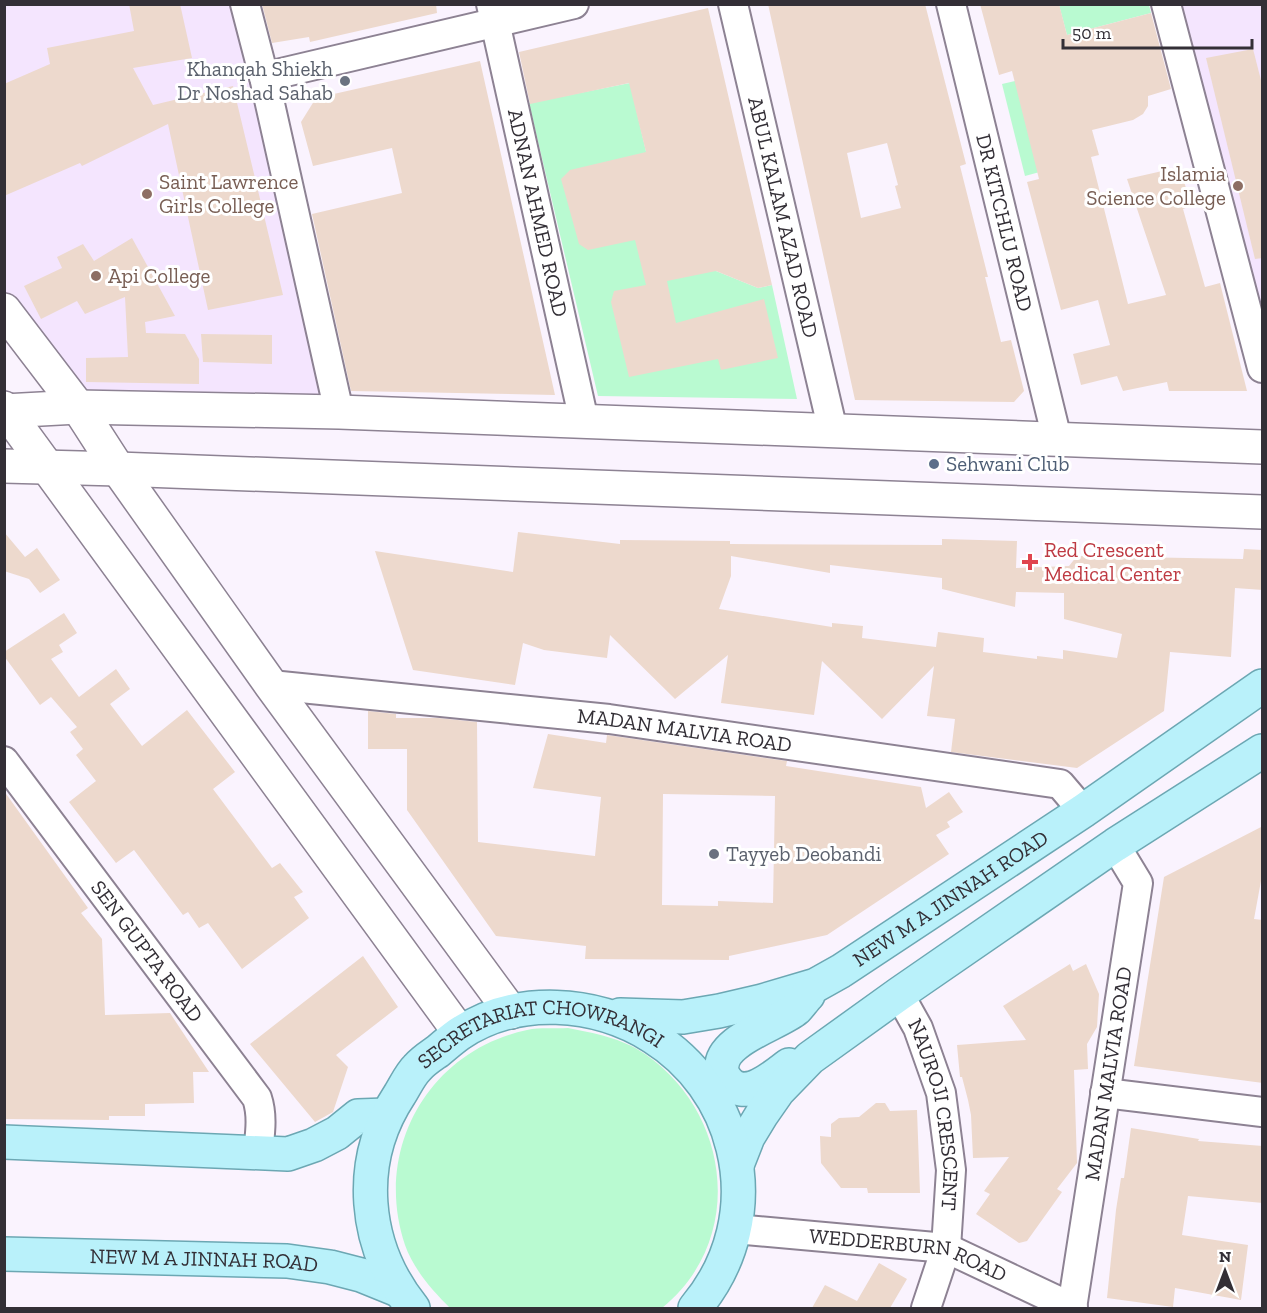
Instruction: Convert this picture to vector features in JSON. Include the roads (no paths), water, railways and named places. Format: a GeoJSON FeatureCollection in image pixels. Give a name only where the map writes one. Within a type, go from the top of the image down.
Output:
{"type":"FeatureCollection","features":[{"type":"Feature","properties":{"kind":"main road","name":"NEW M A JINNAH ROAD"},"geometry":{"type":"LineString","coordinates":[[604,1014],[683,1017],[762,1001],[816,985],[841,972],[1083,811],[1263,686]]}},
{"type":"Feature","properties":{"kind":"main road"},"geometry":{"type":"LineString","coordinates":[[737,1165],[748,1137],[762,1114],[778,1091],[810,1058],[1114,845],[1263,751]]}},
{"type":"Feature","properties":{"kind":"main road"},"geometry":{"type":"LineString","coordinates":[[810,1058],[792,1063],[758,1087],[744,1090],[732,1086],[722,1071],[724,1055],[735,1044],[796,1009],[816,985]]}},
{"type":"Feature","properties":{"kind":"main road","name":"SECRETARIAT CHOWRANGI"},"geometry":{"type":"LineString","coordinates":[[406,1299],[379,1249],[370,1204],[372,1158],[386,1115],[416,1068],[460,1033],[484,1021],[511,1012],[558,1007],[604,1014],[637,1027],[667,1045],[693,1070],[714,1098],[729,1131],[737,1165],[739,1192],[735,1229],[706,1304]]}},
{"type":"Feature","properties":{"kind":"main road"},"geometry":{"type":"LineString","coordinates":[[4,1142],[288,1154],[314,1145],[337,1133],[358,1116],[386,1115]]}},
{"type":"Feature","properties":{"kind":"main road","name":"NEW M A JINNAH ROAD"},"geometry":{"type":"LineString","coordinates":[[4,1254],[287,1261],[330,1267],[361,1275],[406,1299]]}},
{"type":"Feature","properties":{"kind":"street"},"geometry":{"type":"LineString","coordinates":[[245,4],[264,77],[339,412]]}},
{"type":"Feature","properties":{"kind":"street"},"geometry":{"type":"LineString","coordinates":[[264,77],[493,14],[574,4]]}},
{"type":"Feature","properties":{"kind":"street","name":"ABUL KALAM AZAD ROAD"},"geometry":{"type":"LineString","coordinates":[[733,4],[833,431]]}},
{"type":"Feature","properties":{"kind":"street","name":"DR KITCHLU ROAD"},"geometry":{"type":"LineString","coordinates":[[951,4],[1058,439]]}},
{"type":"Feature","properties":{"kind":"street"},"geometry":{"type":"LineString","coordinates":[[1166,4],[1263,368]]}},
{"type":"Feature","properties":{"kind":"street","name":"ADNAN AHMED ROAD"},"geometry":{"type":"LineString","coordinates":[[493,14],[584,422]]}},
{"type":"Feature","properties":{"kind":"street"},"geometry":{"type":"LineString","coordinates":[[4,310],[78,407],[118,469],[271,685],[511,1012]]}},
{"type":"Feature","properties":{"kind":"street"},"geometry":{"type":"LineString","coordinates":[[5,410],[78,407],[339,412],[1263,447]]}},
{"type":"Feature","properties":{"kind":"street"},"geometry":{"type":"LineString","coordinates":[[5,410],[49,467],[460,1033]]}},
{"type":"Feature","properties":{"kind":"street"},"geometry":{"type":"LineString","coordinates":[[4,466],[1263,512]]}},
{"type":"Feature","properties":{"kind":"street","name":"MADAN MALVIA ROAD"},"geometry":{"type":"LineString","coordinates":[[271,685],[609,719],[1060,784],[1083,811]]}},
{"type":"Feature","properties":{"kind":"street","name":"SEN GUPTA ROAD"},"geometry":{"type":"LineString","coordinates":[[4,761],[257,1098],[261,1120],[258,1153]]}},
{"type":"Feature","properties":{"kind":"street","name":"MADAN MALVIA ROAD"},"geometry":{"type":"LineString","coordinates":[[1072,1308],[1138,883],[1114,845]]}},
{"type":"Feature","properties":{"kind":"street","name":"NAUROJI CRESCENT"},"geometry":{"type":"LineString","coordinates":[[899,994],[918,1028],[941,1092],[951,1170],[946,1248],[926,1308]]}},
{"type":"Feature","properties":{"kind":"street"},"geometry":{"type":"LineString","coordinates":[[1105,1092],[1263,1112]]}},
{"type":"Feature","properties":{"kind":"street","name":"WEDDERBURN ROAD"},"geometry":{"type":"LineString","coordinates":[[735,1229],[946,1248],[1072,1308]]}},
{"type":"Feature","properties":{"kind":"place","name":"Khanqah Shiekh Dr Noshad Sahab"},"geometry":{"type":"Point","coordinates":[345,81]}},
{"type":"Feature","properties":{"kind":"place","name":"Islamia Science College"},"geometry":{"type":"Point","coordinates":[1238,186]}},
{"type":"Feature","properties":{"kind":"place","name":"Saint Lawrence Girls College"},"geometry":{"type":"Point","coordinates":[147,194]}},
{"type":"Feature","properties":{"kind":"place","name":"Api College"},"geometry":{"type":"Point","coordinates":[96,276]}},
{"type":"Feature","properties":{"kind":"place","name":"Sehwani Club"},"geometry":{"type":"Point","coordinates":[934,464]}},
{"type":"Feature","properties":{"kind":"place","name":"Red Crescent Medical Center"},"geometry":{"type":"Point","coordinates":[1030,562]}},
{"type":"Feature","properties":{"kind":"place","name":"Tayyeb Deobandi"},"geometry":{"type":"Point","coordinates":[714,854]}}]}
